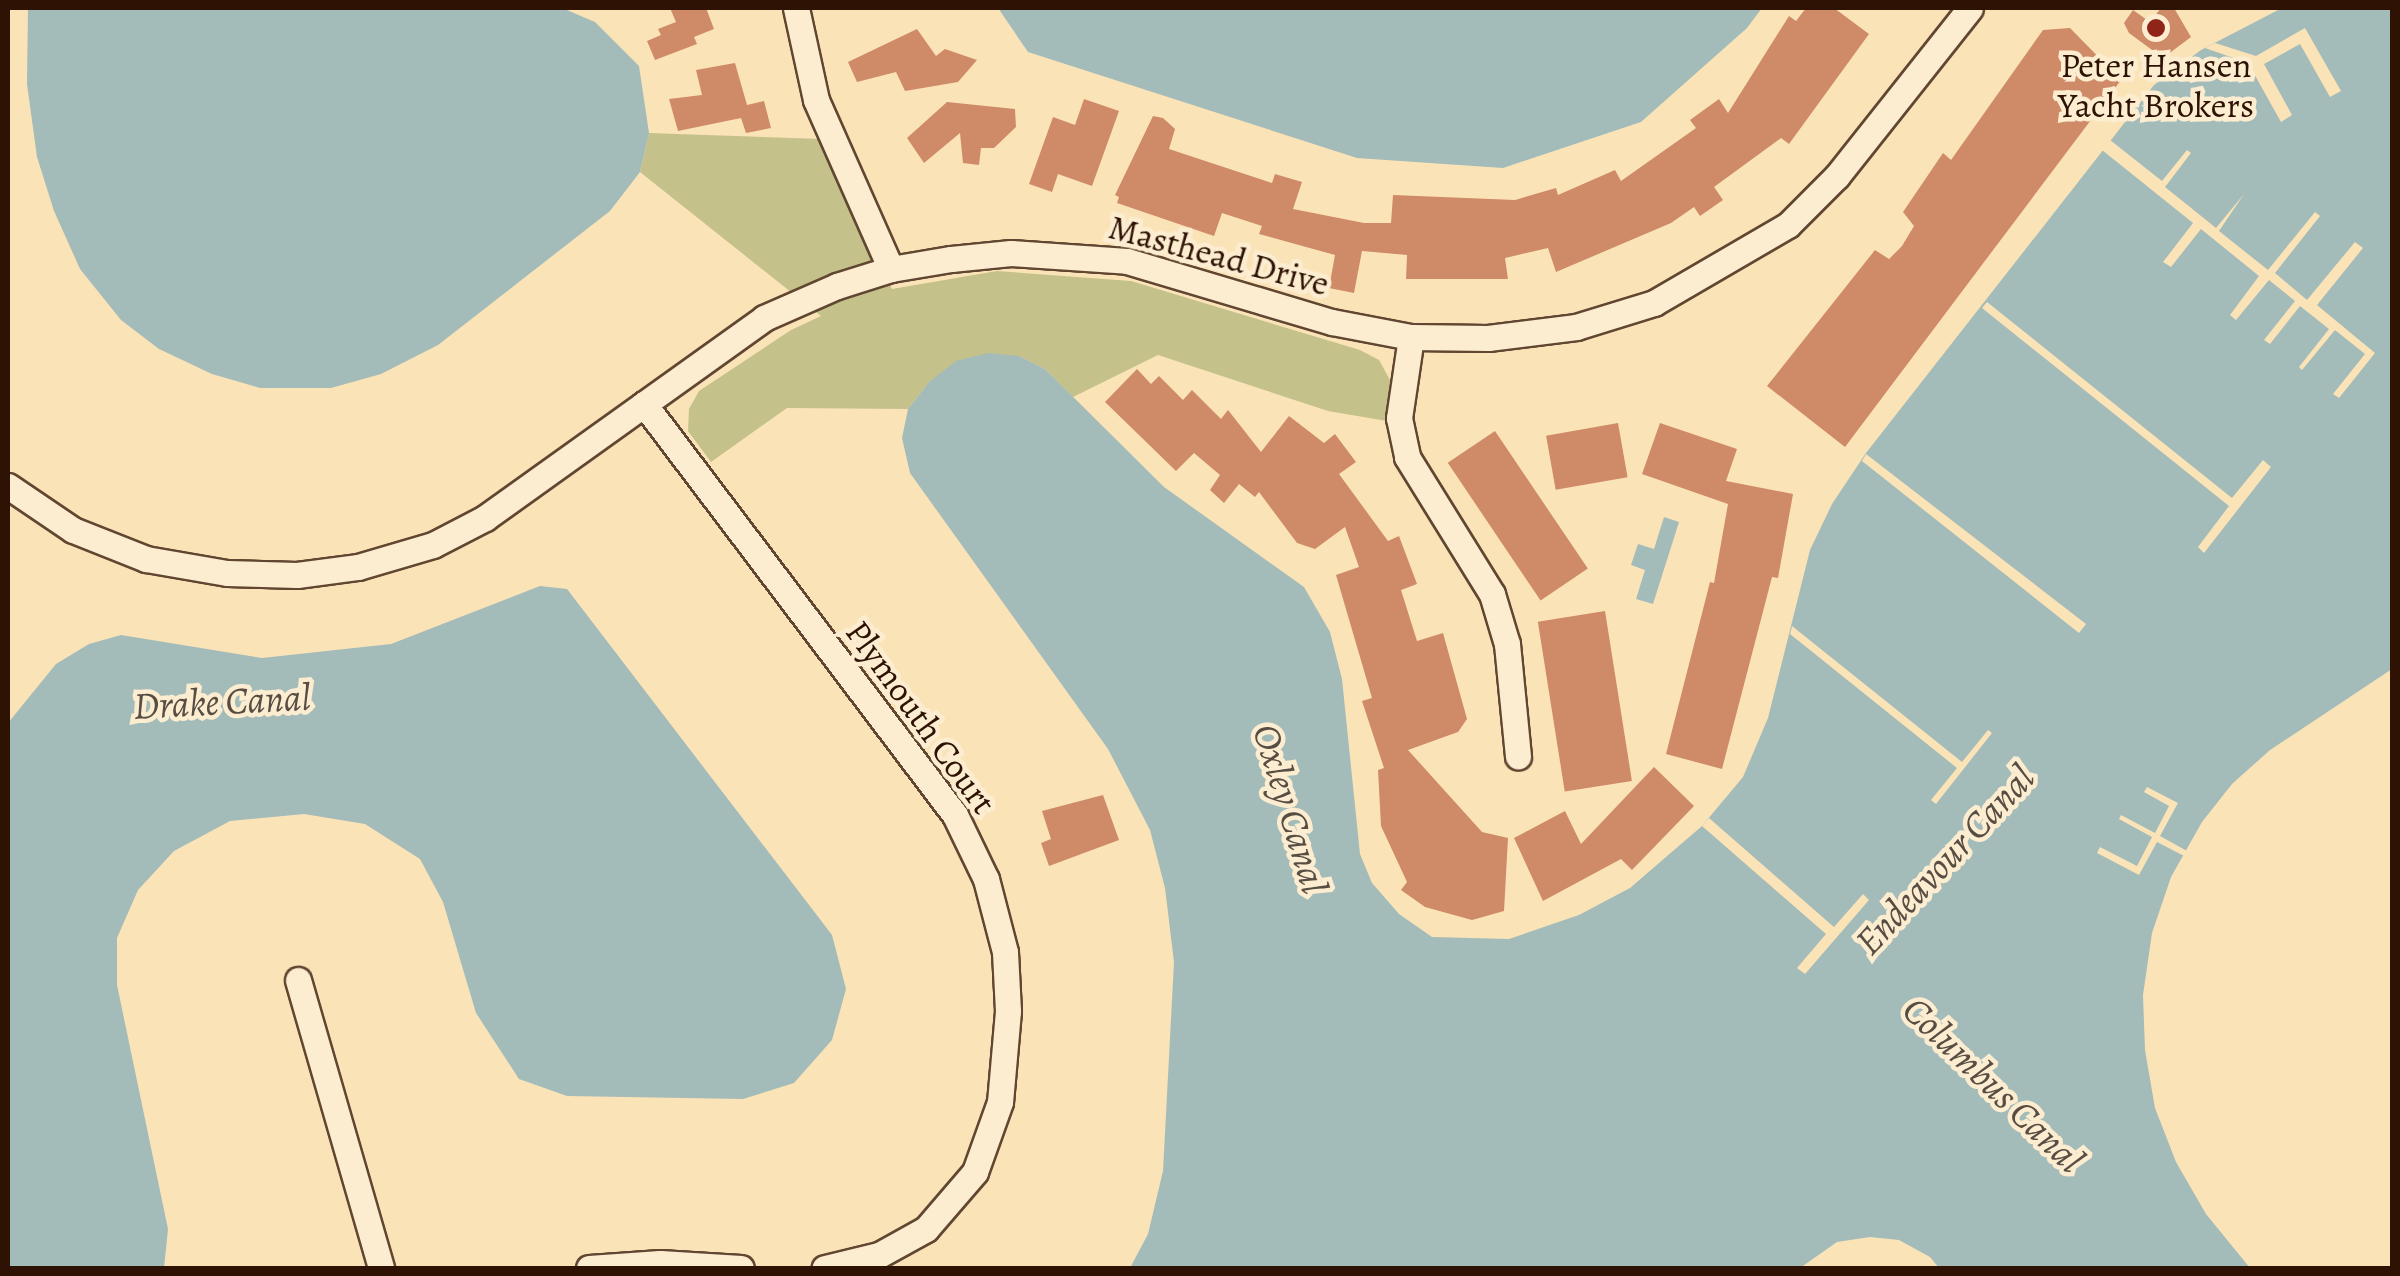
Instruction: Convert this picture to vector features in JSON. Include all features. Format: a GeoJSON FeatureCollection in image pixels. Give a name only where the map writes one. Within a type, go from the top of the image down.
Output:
{"type":"FeatureCollection","features":[{"type":"Feature","properties":{"kind":"street"},"geometry":{"type":"LineString","coordinates":[[796,8],[816,100],[891,269]]}},
{"type":"Feature","properties":{"kind":"street","name":"Masthead Drive"},"geometry":{"type":"LineString","coordinates":[[8,486],[73,530],[146,559],[226,573],[297,575],[342,569],[434,545],[485,518],[764,318],[838,286],[891,269],[1011,253],[1077,254],[1127,261],[1332,322],[1411,337],[1488,338],[1576,326],[1654,304],[1788,225],[1837,176],[1970,8]]}},
{"type":"Feature","properties":{"kind":"street"},"geometry":{"type":"LineString","coordinates":[[1411,337],[1399,418],[1408,457],[1492,594],[1507,644],[1518,756]]}},
{"type":"Feature","properties":{"kind":"street","name":"Plymouth Court"},"geometry":{"type":"LineString","coordinates":[[644,404],[955,815],[986,879],[1005,952],[1008,1011],[1000,1102],[975,1172],[926,1229],[879,1255],[824,1268]]}},
{"type":"Feature","properties":{"kind":"street"},"geometry":{"type":"LineString","coordinates":[[298,980],[382,1268]]}},
{"type":"Feature","properties":{"kind":"street"},"geometry":{"type":"LineString","coordinates":[[588,1268],[660,1263],[741,1268]]}},
{"type":"Feature","properties":{"kind":"shaded area"},"geometry":{"type":"Polygon","coordinates":[[[649,133],[822,139],[892,289],[997,271],[1131,281],[1360,350],[1379,360],[1390,380],[1387,421],[1328,411],[1158,355],[1073,397],[1045,369],[1019,356],[929,382],[908,409],[787,408],[711,462],[688,431],[689,409],[699,391],[791,330],[821,316],[640,172],[649,133]]]}},
{"type":"Feature","properties":{"kind":"water"},"geometry":{"type":"Polygon","coordinates":[[[28,8],[562,8],[595,22],[639,66],[649,133],[640,172],[610,211],[438,345],[381,374],[331,388],[260,388],[212,374],[159,349],[121,320],[80,269],[54,211],[37,157],[27,84],[28,8]]]}},
{"type":"Feature","properties":{"kind":"water"},"geometry":{"type":"Polygon","coordinates":[[[998,8],[1762,8],[1747,28],[1641,122],[1503,168],[1357,158],[1028,52],[998,8]]]}},
{"type":"Feature","properties":{"kind":"water"},"geometry":{"type":"Polygon","coordinates":[[[2282,8],[2392,8],[2392,669],[2270,750],[2232,784],[2202,822],[2171,877],[2152,933],[2143,995],[2145,1050],[2155,1108],[2176,1162],[2206,1214],[2250,1268],[1939,1268],[1930,1257],[1899,1240],[1870,1237],[1837,1242],[1800,1268],[1130,1268],[1148,1234],[1163,1171],[1174,962],[1165,888],[1150,830],[1108,749],[910,473],[902,438],[908,409],[929,382],[956,361],[988,353],[1019,356],[1045,369],[1164,487],[1304,587],[1330,632],[1342,679],[1360,854],[1372,883],[1399,914],[1432,937],[1509,939],[1579,915],[1630,888],[1702,826],[1743,777],[1768,718],[1810,550],[1832,504],[1866,453],[2154,85],[2201,50],[2282,8]]]}},
{"type":"Feature","properties":{"kind":"water"},"geometry":{"type":"Polygon","coordinates":[[[1664,517],[1679,522],[1653,604],[1636,599],[1645,570],[1631,565],[1638,544],[1654,549],[1664,517]]]}},
{"type":"Feature","properties":{"kind":"water","name":"Drake Canal"},"geometry":{"type":"Polygon","coordinates":[[[540,586],[567,589],[832,935],[846,989],[832,1040],[794,1083],[743,1099],[567,1096],[519,1079],[476,1013],[443,902],[420,859],[365,824],[304,814],[230,821],[174,851],[138,890],[117,938],[117,985],[168,1229],[164,1268],[8,1268],[8,723],[56,664],[89,644],[121,635],[262,658],[391,644],[540,586]]]}},
{"type":"Feature","properties":{"kind":"pier"},"geometry":{"type":"Polygon","coordinates":[[[2305,28],[2341,91],[2330,97],[2300,44],[2264,64],[2292,115],[2281,122],[2248,63],[2205,48],[2215,43],[2256,56],[2305,28]]]}},
{"type":"Feature","properties":{"kind":"pier"},"geometry":{"type":"Polygon","coordinates":[[[2110,140],[2162,181],[2187,150],[2191,153],[2165,187],[2216,228],[2244,194],[2219,231],[2268,270],[2315,212],[2320,216],[2275,273],[2307,300],[2355,242],[2363,248],[2317,305],[2375,353],[2339,398],[2333,394],[2365,354],[2335,330],[2302,370],[2299,367],[2329,329],[2300,306],[2270,344],[2264,340],[2295,301],[2269,280],[2236,320],[2230,315],[2259,276],[2201,229],[2171,267],[2163,262],[2193,223],[2102,150],[2110,140]]]}},
{"type":"Feature","properties":{"kind":"pier"},"geometry":{"type":"Polygon","coordinates":[[[1987,302],[2232,498],[2263,460],[2271,467],[2204,553],[2198,547],[2229,506],[1982,308],[1987,302]]]}},
{"type":"Feature","properties":{"kind":"pier"},"geometry":{"type":"Polygon","coordinates":[[[1866,454],[2086,624],[2079,633],[1862,461],[1866,454]]]}},
{"type":"Feature","properties":{"kind":"pier"},"geometry":{"type":"Polygon","coordinates":[[[1792,626],[1962,762],[1988,730],[1992,733],[1936,804],[1931,800],[1957,768],[1790,634],[1792,626]]]}},
{"type":"Feature","properties":{"kind":"pier"},"geometry":{"type":"Polygon","coordinates":[[[2147,787],[2178,803],[2160,836],[2187,851],[2184,856],[2157,842],[2139,875],[2097,853],[2100,847],[2137,866],[2152,837],[2119,819],[2121,815],[2155,833],[2169,806],[2144,792],[2147,787]]]}},
{"type":"Feature","properties":{"kind":"pier"},"geometry":{"type":"Polygon","coordinates":[[[1709,818],[1834,927],[1863,894],[1869,900],[1805,974],[1797,968],[1826,934],[1702,826],[1709,818]]]}},
{"type":"Feature","properties":{"kind":"building"},"geometry":{"type":"Polygon","coordinates":[[[670,8],[706,8],[714,29],[694,37],[697,44],[655,60],[647,41],[661,35],[658,29],[676,22],[670,8]]]}},
{"type":"Feature","properties":{"kind":"building"},"geometry":{"type":"Polygon","coordinates":[[[1806,8],[1834,8],[1869,34],[1789,144],[1781,138],[1714,187],[1723,200],[1700,216],[1694,207],[1671,223],[1556,272],[1548,248],[1505,258],[1508,279],[1406,279],[1407,255],[1362,251],[1354,293],[1329,288],[1335,255],[1259,234],[1262,226],[1222,213],[1214,236],[1117,203],[1119,197],[1115,195],[1153,116],[1163,118],[1175,129],[1169,149],[1272,183],[1275,174],[1302,182],[1293,209],[1364,223],[1391,223],[1393,195],[1515,200],[1556,188],[1558,195],[1615,170],[1621,181],[1696,128],[1690,120],[1719,99],[1728,113],[1789,16],[1796,21],[1806,8]]]}},
{"type":"Feature","properties":{"kind":"building","name":"Peter Hansen Yacht Brokers"},"geometry":{"type":"Polygon","coordinates":[[[2161,8],[2174,8],[2191,37],[2163,58],[2129,33],[2124,23],[2133,10],[2150,22],[2161,8]]]}},
{"type":"Feature","properties":{"kind":"building"},"geometry":{"type":"Polygon","coordinates":[[[2070,28],[2121,80],[1845,447],[1767,386],[1875,250],[1889,259],[1902,246],[1914,226],[1903,212],[1943,153],[1951,160],[2043,30],[2070,28]]]}},
{"type":"Feature","properties":{"kind":"building"},"geometry":{"type":"Polygon","coordinates":[[[917,29],[936,56],[945,49],[977,60],[958,82],[905,91],[896,72],[857,82],[848,62],[917,29]]]}},
{"type":"Feature","properties":{"kind":"building"},"geometry":{"type":"Polygon","coordinates":[[[735,63],[747,105],[764,101],[771,128],[746,133],[741,118],[678,131],[669,99],[702,95],[696,70],[735,63]]]}},
{"type":"Feature","properties":{"kind":"building"},"geometry":{"type":"Polygon","coordinates":[[[1084,99],[1119,111],[1092,186],[1058,174],[1052,192],[1029,184],[1053,117],[1075,125],[1084,99]]]}},
{"type":"Feature","properties":{"kind":"building"},"geometry":{"type":"Polygon","coordinates":[[[947,102],[1015,109],[1016,127],[994,148],[981,148],[979,165],[963,163],[960,133],[924,163],[907,138],[947,102]]]}},
{"type":"Feature","properties":{"kind":"building"},"geometry":{"type":"Polygon","coordinates":[[[1137,369],[1151,384],[1159,376],[1183,400],[1192,390],[1221,419],[1228,410],[1261,452],[1289,416],[1324,443],[1335,434],[1356,462],[1339,474],[1388,541],[1399,536],[1417,584],[1401,590],[1417,641],[1443,633],[1467,719],[1458,732],[1408,750],[1482,832],[1508,838],[1504,911],[1472,920],[1425,907],[1401,890],[1407,882],[1381,826],[1378,770],[1384,768],[1362,701],[1372,698],[1336,575],[1359,567],[1345,527],[1315,549],[1297,543],[1259,492],[1255,497],[1239,484],[1224,503],[1210,490],[1220,475],[1194,453],[1176,471],[1105,402],[1137,369]]]}},
{"type":"Feature","properties":{"kind":"building"},"geometry":{"type":"Polygon","coordinates":[[[1618,423],[1628,477],[1556,490],[1546,436],[1618,423]]]}},
{"type":"Feature","properties":{"kind":"building"},"geometry":{"type":"Polygon","coordinates":[[[1660,423],[1737,449],[1726,481],[1793,494],[1778,578],[1772,577],[1722,769],[1666,754],[1710,582],[1714,583],[1728,504],[1642,474],[1660,423]]]}},
{"type":"Feature","properties":{"kind":"building"},"geometry":{"type":"Polygon","coordinates":[[[1495,431],[1588,569],[1541,600],[1448,463],[1495,431]]]}},
{"type":"Feature","properties":{"kind":"building"},"geometry":{"type":"Polygon","coordinates":[[[1605,611],[1632,781],[1565,792],[1538,622],[1605,611]]]}},
{"type":"Feature","properties":{"kind":"building"},"geometry":{"type":"Polygon","coordinates":[[[1654,767],[1694,806],[1632,870],[1621,859],[1543,901],[1514,838],[1565,811],[1581,844],[1654,767]]]}},
{"type":"Feature","properties":{"kind":"building"},"geometry":{"type":"Polygon","coordinates":[[[1103,795],[1119,840],[1049,866],[1041,843],[1051,839],[1042,811],[1103,795]]]}},
{"type":"Feature","properties":{"kind":"place","name":"Peter Hansen Yacht Brokers"},"geometry":{"type":"Point","coordinates":[2156,28]}},
{"type":"Feature","properties":{"kind":"water label","name":"Oxley Canal"},"geometry":{"type":"Point","coordinates":[1290,809]}},
{"type":"Feature","properties":{"kind":"water label","name":"Endeavour Canal"},"geometry":{"type":"Point","coordinates":[1945,860]}},
{"type":"Feature","properties":{"kind":"water label","name":"Columbus Canal"},"geometry":{"type":"Point","coordinates":[1993,1085]}}]}
